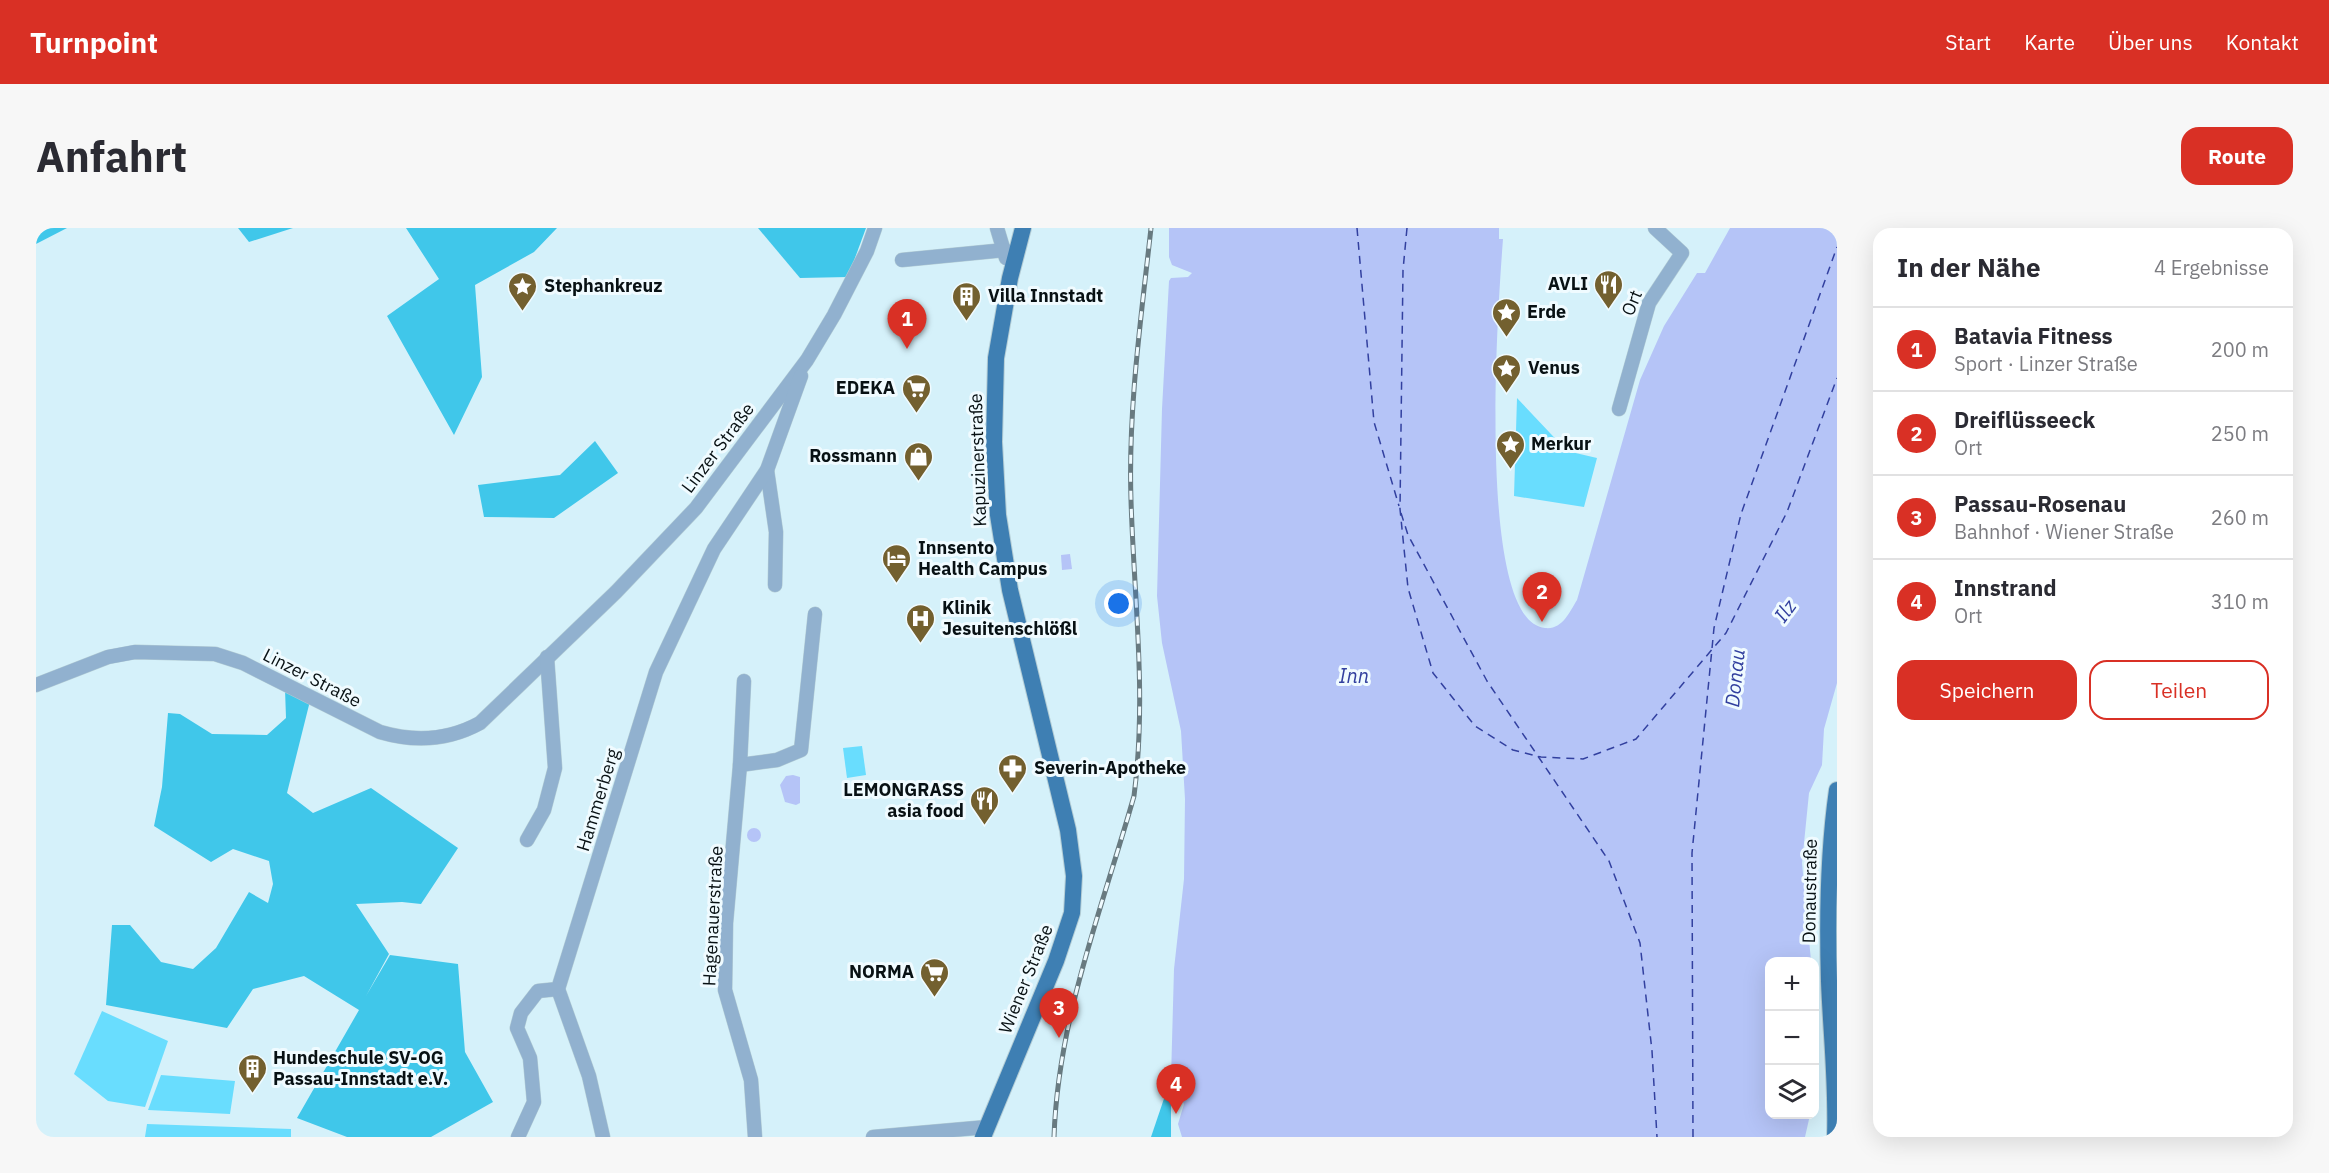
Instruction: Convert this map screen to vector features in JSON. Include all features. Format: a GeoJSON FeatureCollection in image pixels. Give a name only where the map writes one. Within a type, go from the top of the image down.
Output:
{"type":"FeatureCollection","features":[{"type":"Feature","properties":{"kind":"main road","name":"Kapuzinerstraße"},"geometry":{"type":"LineString","coordinates":[[1023,228],[1010,278],[996,358],[994,442],[998,515],[1010,590],[1068,830]]}},
{"type":"Feature","properties":{"kind":"main road","name":"Donaustraße"},"geometry":{"type":"LineString","coordinates":[[1835,1137],[1829,980],[1833,873],[1830,840],[1837,790]]}},
{"type":"Feature","properties":{"kind":"main road","name":"Wiener Straße"},"geometry":{"type":"LineString","coordinates":[[985,1132],[1056,961],[1072,913],[1074,876],[1068,830]]}},
{"type":"Feature","properties":{"kind":"street","name":"Linzer Straße"},"geometry":{"type":"LineString","coordinates":[[36,685],[108,657],[126,654],[193,652],[215,654],[243,663],[380,732],[417,739],[465,732],[480,723],[616,591],[696,508],[807,360],[834,315],[867,251],[875,228]]}},
{"type":"Feature","properties":{"kind":"street"},"geometry":{"type":"LineString","coordinates":[[997,228],[1005,250],[1010,278]]}},
{"type":"Feature","properties":{"kind":"street","name":"Ort"},"geometry":{"type":"LineString","coordinates":[[1619,409],[1649,303],[1682,254],[1655,228]]}},
{"type":"Feature","properties":{"kind":"street"},"geometry":{"type":"LineString","coordinates":[[902,260],[1005,250]]}},
{"type":"Feature","properties":{"kind":"street","name":"Hammerberg"},"geometry":{"type":"LineString","coordinates":[[558,989],[656,672],[714,549],[767,470],[807,360]]}},
{"type":"Feature","properties":{"kind":"street","name":"Hammerberg"},"geometry":{"type":"LineString","coordinates":[[767,470],[776,532],[775,585]]}},
{"type":"Feature","properties":{"kind":"street"},"geometry":{"type":"LineString","coordinates":[[740,765],[777,760],[801,750],[815,614]]}},
{"type":"Feature","properties":{"kind":"street"},"geometry":{"type":"LineString","coordinates":[[527,840],[544,810],[555,768],[547,657]]}},
{"type":"Feature","properties":{"kind":"street","name":"Hagenauerstraße"},"geometry":{"type":"LineString","coordinates":[[744,681],[740,765],[726,923],[725,990],[751,1080],[756,1137]]}},
{"type":"Feature","properties":{"kind":"street"},"geometry":{"type":"LineString","coordinates":[[518,1137],[534,1102],[530,1058],[517,1028],[521,1013],[538,991],[558,989],[589,1076],[603,1137]]}},
{"type":"Feature","properties":{"kind":"street"},"geometry":{"type":"LineString","coordinates":[[873,1137],[985,1132]]}},
{"type":"Feature","properties":{"kind":"shaded area"},"geometry":{"type":"Polygon","coordinates":[[[36,228],[67,228],[36,244],[36,228]]]}},
{"type":"Feature","properties":{"kind":"shaded area"},"geometry":{"type":"Polygon","coordinates":[[[238,228],[293,228],[249,242],[238,228]]]}},
{"type":"Feature","properties":{"kind":"shaded area"},"geometry":{"type":"Polygon","coordinates":[[[406,228],[557,228],[534,252],[475,285],[482,377],[454,435],[387,316],[439,279],[406,228]]]}},
{"type":"Feature","properties":{"kind":"shaded area"},"geometry":{"type":"Polygon","coordinates":[[[758,228],[866,228],[848,277],[800,278],[758,228]]]}},
{"type":"Feature","properties":{"kind":"shaded area"},"geometry":{"type":"Polygon","coordinates":[[[1517,398],[1567,451],[1597,458],[1584,507],[1514,496],[1517,398]]]}},
{"type":"Feature","properties":{"kind":"shaded area"},"geometry":{"type":"Polygon","coordinates":[[[595,441],[618,473],[554,518],[484,517],[478,485],[560,475],[595,441]]]}},
{"type":"Feature","properties":{"kind":"shaded area"},"geometry":{"type":"Polygon","coordinates":[[[285,689],[310,701],[287,793],[313,813],[371,788],[458,848],[421,904],[402,902],[356,904],[389,954],[366,996],[390,955],[458,964],[465,1052],[493,1102],[431,1137],[347,1137],[297,1118],[359,1010],[304,976],[253,989],[227,1028],[106,1005],[112,925],[130,925],[161,962],[193,969],[216,948],[249,892],[268,903],[273,884],[269,861],[233,849],[211,862],[154,826],[162,787],[168,713],[180,714],[212,734],[267,735],[286,718],[285,689]]]}},
{"type":"Feature","properties":{"kind":"shaded area"},"geometry":{"type":"Polygon","coordinates":[[[862,746],[866,775],[847,778],[843,748],[862,746]]]}},
{"type":"Feature","properties":{"kind":"shaded area"},"geometry":{"type":"Polygon","coordinates":[[[102,1011],[168,1041],[145,1107],[108,1101],[74,1074],[102,1011]]]}},
{"type":"Feature","properties":{"kind":"shaded area"},"geometry":{"type":"Polygon","coordinates":[[[161,1075],[235,1081],[230,1114],[148,1110],[161,1075]]]}},
{"type":"Feature","properties":{"kind":"shaded area"},"geometry":{"type":"Polygon","coordinates":[[[1171,1078],[1171,1137],[1151,1137],[1171,1078]]]}},
{"type":"Feature","properties":{"kind":"shaded area"},"geometry":{"type":"Polygon","coordinates":[[[147,1124],[291,1129],[291,1137],[145,1137],[147,1124]]]}},
{"type":"Feature","properties":{"kind":"water"},"geometry":{"type":"Polygon","coordinates":[[[1169,228],[1499,228],[1499,239],[1503,239],[1496,384],[1499,517],[1508,572],[1523,612],[1545,628],[1551,628],[1568,615],[1577,600],[1640,380],[1664,326],[1697,273],[1705,273],[1730,228],[1837,228],[1837,683],[1824,729],[1822,765],[1809,793],[1802,863],[1811,957],[1765,957],[1765,1119],[1809,1119],[1805,1137],[1182,1137],[1178,1124],[1184,1104],[1171,1078],[1174,969],[1184,879],[1185,799],[1181,731],[1162,643],[1157,596],[1162,409],[1169,281],[1171,278],[1188,277],[1192,273],[1172,265],[1169,257],[1169,228]]]}},
{"type":"Feature","properties":{"kind":"water"},"geometry":{"type":"Polygon","coordinates":[[[1070,554],[1072,569],[1062,570],[1061,555],[1070,554]]]}},
{"type":"Feature","properties":{"kind":"water"},"geometry":{"type":"Polygon","coordinates":[[[786,776],[800,777],[800,803],[796,805],[785,802],[780,785],[786,776]]]}},
{"type":"Feature","properties":{"kind":"water"},"geometry":{"type":"Polygon","coordinates":[[[754,828],[759,830],[761,835],[759,840],[754,842],[749,840],[747,835],[749,830],[754,828]]]}},
{"type":"Feature","properties":{"kind":"ferry route"},"geometry":{"type":"LineString","coordinates":[[1357,228],[1374,422],[1399,506]]}},
{"type":"Feature","properties":{"kind":"ferry route"},"geometry":{"type":"LineString","coordinates":[[1407,228],[1403,270],[1400,509],[1408,588],[1433,673],[1475,726],[1513,750],[1541,757],[1583,759],[1636,739],[1726,633],[1787,512],[1837,378]]}},
{"type":"Feature","properties":{"kind":"ferry route"},"geometry":{"type":"LineString","coordinates":[[1693,1137],[1692,853],[1714,628],[1741,514],[1837,247]]}},
{"type":"Feature","properties":{"kind":"ferry route"},"geometry":{"type":"LineString","coordinates":[[1401,513],[1408,535],[1487,681],[1609,861],[1640,943],[1652,1051],[1657,1137]]}},
{"type":"Feature","properties":{"kind":"railway"},"geometry":{"type":"LineString","coordinates":[[1054,1137],[1057,1093],[1073,1007],[1134,796],[1138,758],[1140,685],[1131,500],[1131,432],[1151,228]]}},
{"type":"Feature","properties":{"kind":"place","name":"AVLI"},"geometry":{"type":"Point","coordinates":[1609,310]}},
{"type":"Feature","properties":{"kind":"place","name":"Stephankreuz"},"geometry":{"type":"Point","coordinates":[523,312]}},
{"type":"Feature","properties":{"kind":"place","name":"Villa Innstadt"},"geometry":{"type":"Point","coordinates":[967,322]}},
{"type":"Feature","properties":{"kind":"place","name":"Erde"},"geometry":{"type":"Point","coordinates":[1506,338]}},
{"type":"Feature","properties":{"kind":"place","name":"Batavia Fitness"},"geometry":{"type":"Point","coordinates":[907,349]}},
{"type":"Feature","properties":{"kind":"place","name":"Venus"},"geometry":{"type":"Point","coordinates":[1507,394]}},
{"type":"Feature","properties":{"kind":"place","name":"EDEKA"},"geometry":{"type":"Point","coordinates":[916,414]}},
{"type":"Feature","properties":{"kind":"place","name":"Merkur"},"geometry":{"type":"Point","coordinates":[1510,470]}},
{"type":"Feature","properties":{"kind":"place","name":"Rossmann"},"geometry":{"type":"Point","coordinates":[918,482]}},
{"type":"Feature","properties":{"kind":"place","name":"Innsento Health Campus"},"geometry":{"type":"Point","coordinates":[897,584]}},
{"type":"Feature","properties":{"kind":"place","name":"Dreiflüsseeck"},"geometry":{"type":"Point","coordinates":[1542,622]}},
{"type":"Feature","properties":{"kind":"place","name":"Klinik Jesuitenschlößl"},"geometry":{"type":"Point","coordinates":[921,644]}},
{"type":"Feature","properties":{"kind":"place","name":"Severin-Apotheke"},"geometry":{"type":"Point","coordinates":[1013,794]}},
{"type":"Feature","properties":{"kind":"place","name":"LEMONGRASS asia food"},"geometry":{"type":"Point","coordinates":[985,826]}},
{"type":"Feature","properties":{"kind":"place","name":"NORMA"},"geometry":{"type":"Point","coordinates":[935,998]}},
{"type":"Feature","properties":{"kind":"place","name":"Passau-Rosenau"},"geometry":{"type":"Point","coordinates":[1059,1038]}},
{"type":"Feature","properties":{"kind":"place","name":"Hundeschule SV-OG Passau-Innstadt e.V."},"geometry":{"type":"Point","coordinates":[252,1094]}},
{"type":"Feature","properties":{"kind":"place","name":"Innstrand"},"geometry":{"type":"Point","coordinates":[1176,1114]}},
{"type":"Feature","properties":{"kind":"water label","name":"Ilz"},"geometry":{"type":"Point","coordinates":[1785,611]}},
{"type":"Feature","properties":{"kind":"water label","name":"Inn"},"geometry":{"type":"Point","coordinates":[1354,676]}},
{"type":"Feature","properties":{"kind":"water label","name":"Donau"},"geometry":{"type":"Point","coordinates":[1735,678]}}]}
